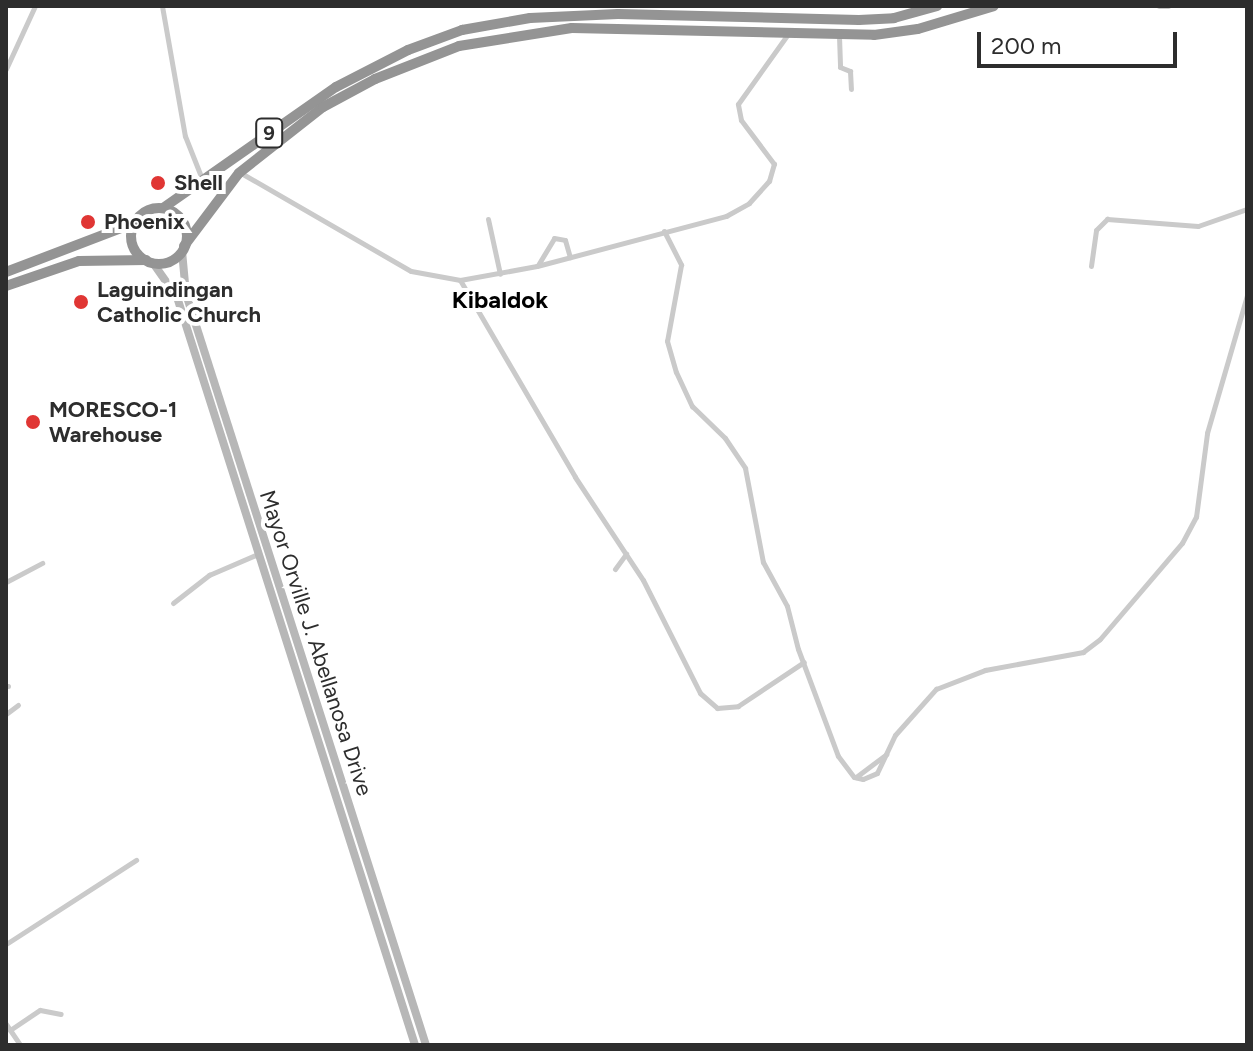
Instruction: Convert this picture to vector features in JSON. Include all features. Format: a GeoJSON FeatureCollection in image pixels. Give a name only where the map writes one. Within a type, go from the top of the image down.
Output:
{"type":"FeatureCollection","features":[{"type":"Feature","properties":{"kind":"highway","name":"9"},"geometry":{"type":"LineString","coordinates":[[6,272],[134,223],[144,212],[163,208],[262,137],[369,67],[462,30],[530,18],[618,14],[894,18],[937,6]]}},
{"type":"Feature","properties":{"kind":"highway","name":"9"},"geometry":{"type":"LineString","coordinates":[[183,248],[239,173],[323,107],[375,79],[459,46],[526,33],[600,27],[839,36],[899,33],[994,6]]}},
{"type":"Feature","properties":{"kind":"highway"},"geometry":{"type":"LineString","coordinates":[[894,18],[899,33]]}},
{"type":"Feature","properties":{"kind":"highway"},"geometry":{"type":"LineString","coordinates":[[369,67],[375,79]]}},
{"type":"Feature","properties":{"kind":"highway"},"geometry":{"type":"LineString","coordinates":[[262,137],[271,147]]}},
{"type":"Feature","properties":{"kind":"highway"},"geometry":{"type":"LineString","coordinates":[[6,286],[79,261],[172,260],[183,248],[183,222],[163,208]]}},
{"type":"Feature","properties":{"kind":"highway"},"geometry":{"type":"LineString","coordinates":[[134,223],[132,244],[150,262]]}},
{"type":"Feature","properties":{"kind":"main road","name":"Mayor Orville J. Abellanosa Drive"},"geometry":{"type":"LineString","coordinates":[[183,248],[186,294],[426,1045]]}},
{"type":"Feature","properties":{"kind":"main road","name":"Mayor Orville J. Abellanosa Drive"},"geometry":{"type":"LineString","coordinates":[[150,262],[177,297],[415,1045]]}},
{"type":"Feature","properties":{"kind":"street"},"geometry":{"type":"LineString","coordinates":[[6,69],[35,6]]}},
{"type":"Feature","properties":{"kind":"street"},"geometry":{"type":"LineString","coordinates":[[162,6],[185,136],[203,181]]}},
{"type":"Feature","properties":{"kind":"street"},"geometry":{"type":"LineString","coordinates":[[1159,6],[1168,6]]}},
{"type":"Feature","properties":{"kind":"street"},"geometry":{"type":"LineString","coordinates":[[239,173],[393,264],[460,280],[537,266],[737,211],[772,176],[772,157],[741,120],[738,104],[789,34]]}},
{"type":"Feature","properties":{"kind":"street"},"geometry":{"type":"LineString","coordinates":[[839,36],[840,67],[850,71],[851,89]]}},
{"type":"Feature","properties":{"kind":"street"},"geometry":{"type":"LineString","coordinates":[[1091,266],[1096,230],[1110,217],[1198,226],[1247,209]]}},
{"type":"Feature","properties":{"kind":"street"},"geometry":{"type":"LineString","coordinates":[[488,219],[500,274]]}},
{"type":"Feature","properties":{"kind":"street"},"geometry":{"type":"LineString","coordinates":[[664,231],[681,265],[667,341],[676,372],[692,406],[725,438],[745,468],[759,553],[785,599],[838,756],[856,778],[873,776],[895,735],[938,687],[985,670],[1059,658],[1091,646],[1182,543],[1196,517],[1207,433],[1247,295]]}},
{"type":"Feature","properties":{"kind":"street"},"geometry":{"type":"LineString","coordinates":[[537,266],[554,238],[563,238],[570,257]]}},
{"type":"Feature","properties":{"kind":"street"},"geometry":{"type":"LineString","coordinates":[[460,280],[626,554],[696,687],[717,708],[738,706],[804,662]]}},
{"type":"Feature","properties":{"kind":"street"},"geometry":{"type":"LineString","coordinates":[[173,603],[209,575],[258,554]]}},
{"type":"Feature","properties":{"kind":"street"},"geometry":{"type":"LineString","coordinates":[[615,569],[626,554]]}},
{"type":"Feature","properties":{"kind":"street"},"geometry":{"type":"LineString","coordinates":[[6,582],[42,563]]}},
{"type":"Feature","properties":{"kind":"street"},"geometry":{"type":"LineString","coordinates":[[6,714],[18,705]]}},
{"type":"Feature","properties":{"kind":"street"},"geometry":{"type":"LineString","coordinates":[[6,944],[136,860]]}},
{"type":"Feature","properties":{"kind":"street"},"geometry":{"type":"LineString","coordinates":[[20,1045],[8,1027],[40,1010],[61,1014]]}},
{"type":"Feature","properties":{"kind":"place","name":"Shell"},"geometry":{"type":"Point","coordinates":[158,183]}},
{"type":"Feature","properties":{"kind":"place","name":"Phoenix"},"geometry":{"type":"Point","coordinates":[88,222]}},
{"type":"Feature","properties":{"kind":"place","name":"Laguindingan Catholic Church"},"geometry":{"type":"Point","coordinates":[81,302]}},
{"type":"Feature","properties":{"kind":"place","name":"MORESCO-1 Warehouse"},"geometry":{"type":"Point","coordinates":[33,422]}},
{"type":"Feature","properties":{"kind":"district","name":"Kibaldok"},"geometry":{"type":"Point","coordinates":[500,300]}}]}
